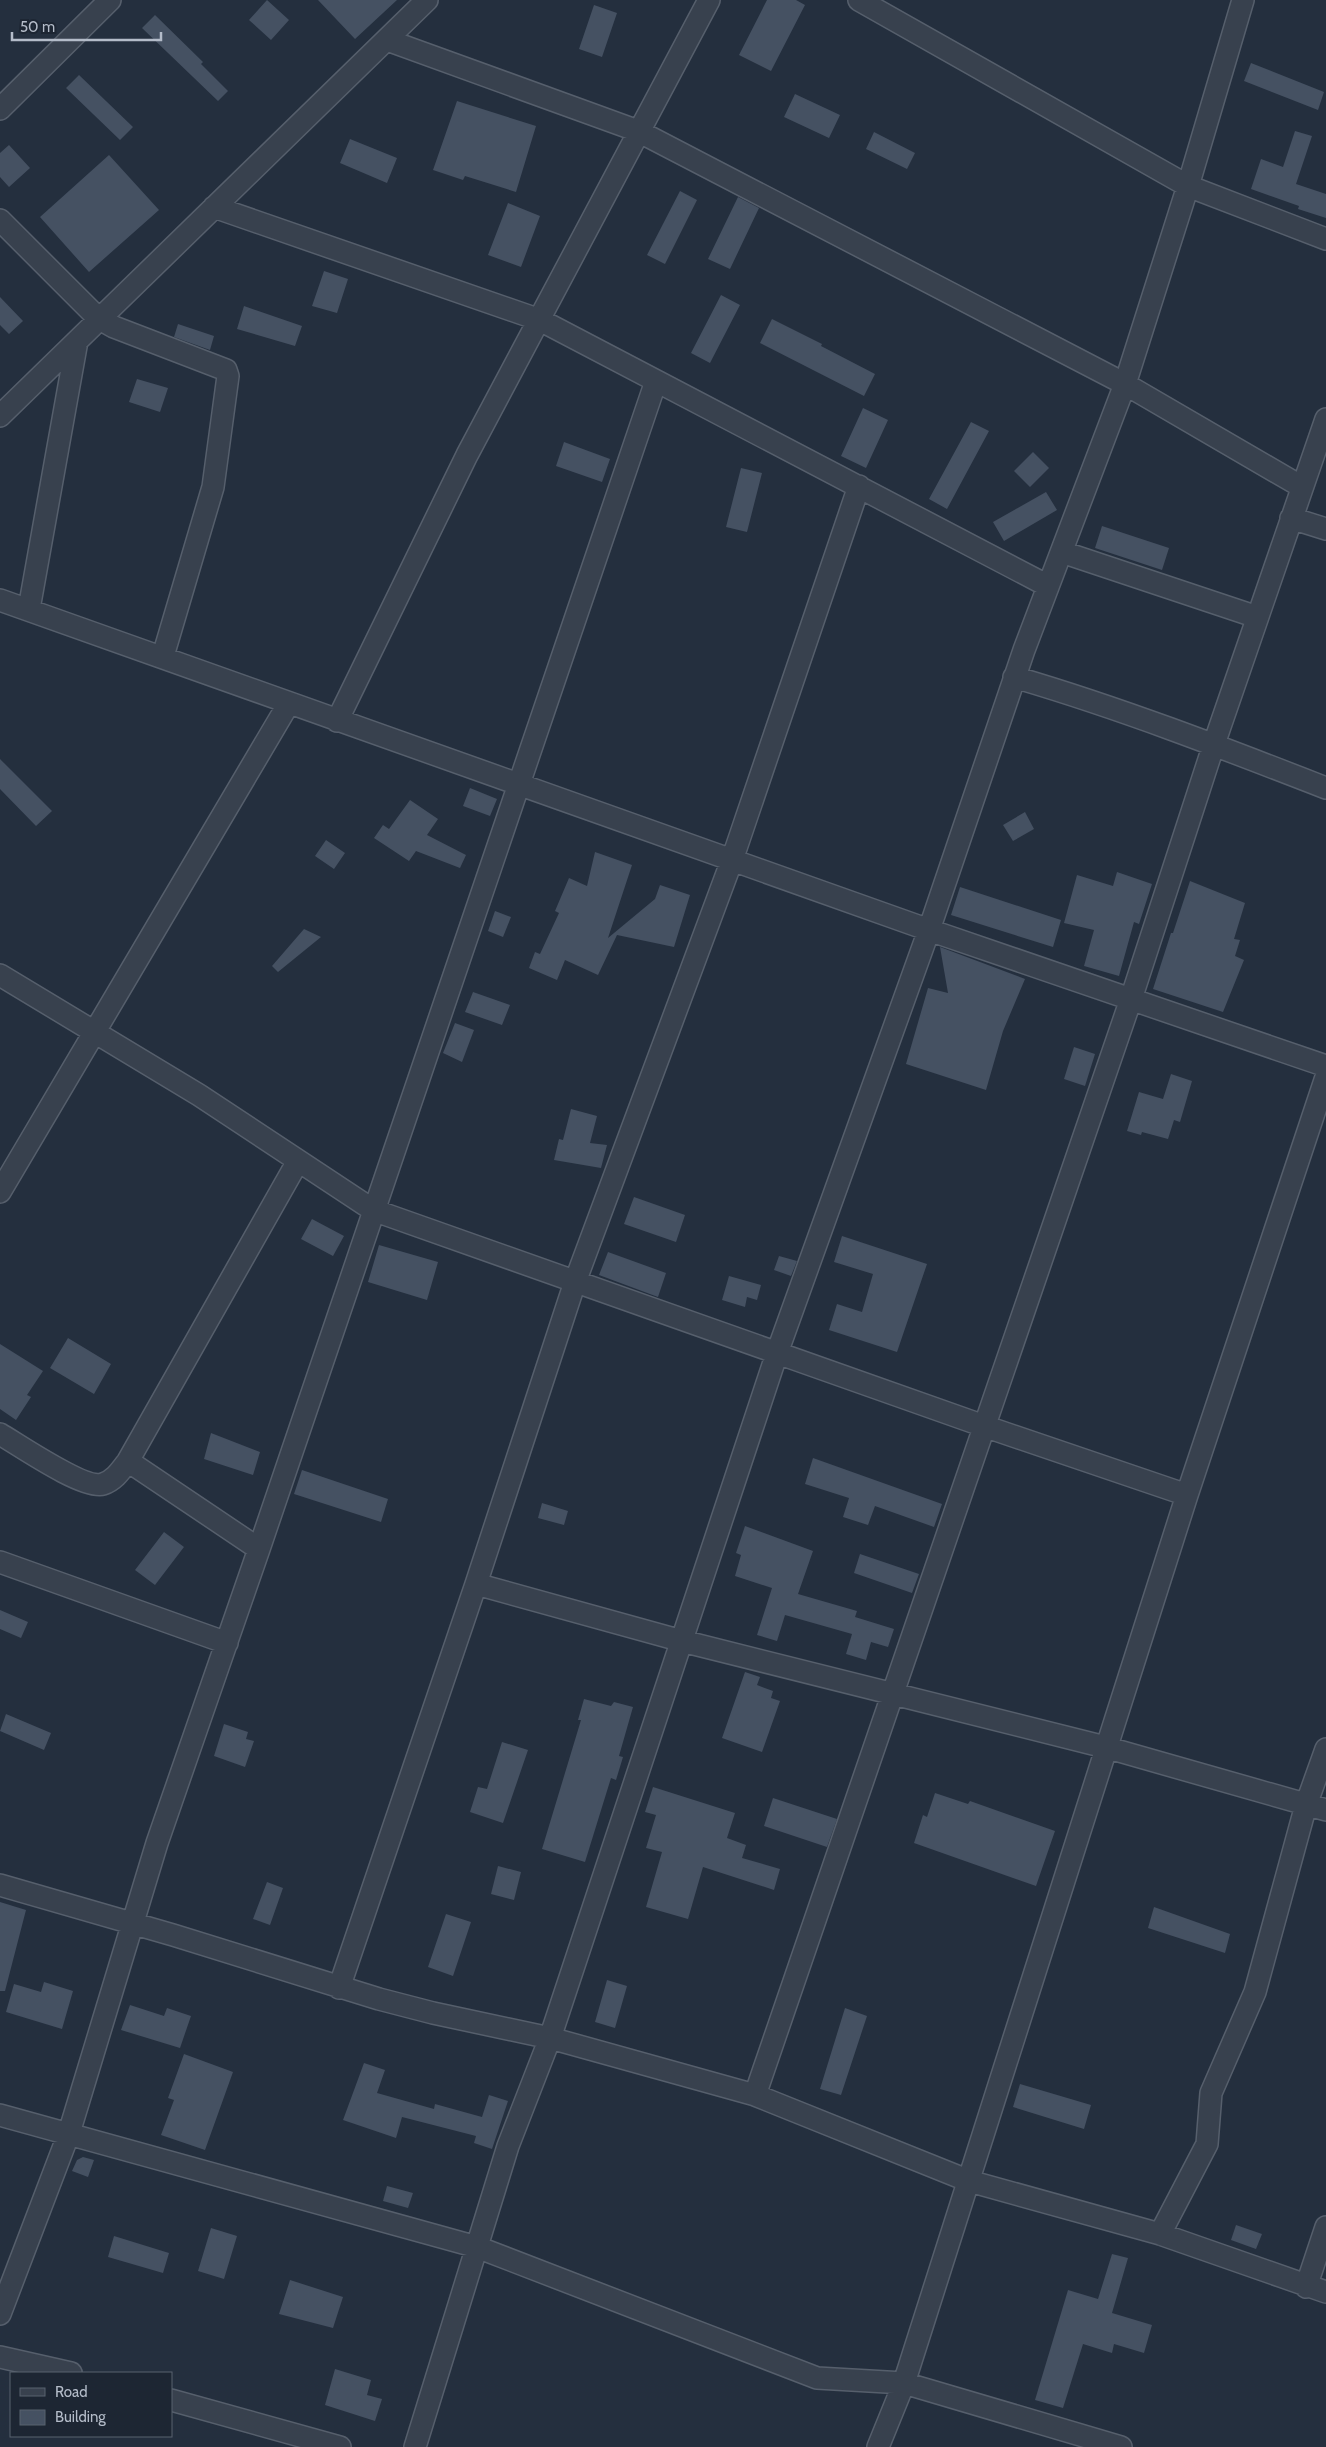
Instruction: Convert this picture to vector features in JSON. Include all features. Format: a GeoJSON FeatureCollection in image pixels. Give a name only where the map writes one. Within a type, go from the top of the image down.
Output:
{"type":"FeatureCollection","features":[{"type":"Feature","properties":{"kind":"street"},"geometry":{"type":"LineString","coordinates":[[0,109],[110,0]]}},
{"type":"Feature","properties":{"kind":"street"},"geometry":{"type":"LineString","coordinates":[[0,416],[98,318],[427,0]]}},
{"type":"Feature","properties":{"kind":"street"},"geometry":{"type":"LineString","coordinates":[[337,720],[467,455],[709,0]]}},
{"type":"Feature","properties":{"kind":"street"},"geometry":{"type":"LineString","coordinates":[[859,0],[1188,186],[1326,239]]}},
{"type":"Feature","properties":{"kind":"street"},"geometry":{"type":"LineString","coordinates":[[416,2447],[508,2146],[550,2038],[778,1353],[930,930],[1014,677],[1126,384],[1188,186],[1243,0]]}},
{"type":"Feature","properties":{"kind":"street"},"geometry":{"type":"LineString","coordinates":[[387,40],[638,131],[1126,384],[1302,487]]}},
{"type":"Feature","properties":{"kind":"street"},"geometry":{"type":"LineString","coordinates":[[214,207],[540,320],[1048,586]]}},
{"type":"Feature","properties":{"kind":"street"},"geometry":{"type":"LineString","coordinates":[[0,220],[98,318],[114,327],[218,365],[226,370],[228,376],[213,486],[163,656]]}},
{"type":"Feature","properties":{"kind":"street"},"geometry":{"type":"LineString","coordinates":[[29,609],[76,341]]}},
{"type":"Feature","properties":{"kind":"street"},"geometry":{"type":"LineString","coordinates":[[0,2314],[69,2133],[92,2052],[134,1923],[157,1843],[520,785],[656,380]]}},
{"type":"Feature","properties":{"kind":"street"},"geometry":{"type":"LineString","coordinates":[[755,2095],[1131,999],[1257,616],[1326,419]]}},
{"type":"Feature","properties":{"kind":"street"},"geometry":{"type":"LineString","coordinates":[[340,1988],[575,1282],[732,860],[859,486]]}},
{"type":"Feature","properties":{"kind":"street"},"geometry":{"type":"LineString","coordinates":[[1291,518],[1326,529]]}},
{"type":"Feature","properties":{"kind":"street"},"geometry":{"type":"LineString","coordinates":[[1062,552],[1257,616]]}},
{"type":"Feature","properties":{"kind":"street"},"geometry":{"type":"LineString","coordinates":[[0,600],[163,656],[289,703],[930,930],[1326,1066]]}},
{"type":"Feature","properties":{"kind":"street"},"geometry":{"type":"LineString","coordinates":[[1014,677],[1214,744],[1326,788]]}},
{"type":"Feature","properties":{"kind":"street"},"geometry":{"type":"LineString","coordinates":[[0,1192],[6,1170],[95,1032],[289,703]]}},
{"type":"Feature","properties":{"kind":"street"},"geometry":{"type":"LineString","coordinates":[[0,974],[199,1095],[373,1210],[984,1426],[1187,1495]]}},
{"type":"Feature","properties":{"kind":"street"},"geometry":{"type":"LineString","coordinates":[[878,2447],[904,2383],[1105,1747],[1326,1077]]}},
{"type":"Feature","properties":{"kind":"street"},"geometry":{"type":"LineString","coordinates":[[0,1434],[83,1482],[102,1484],[118,1475],[128,1461],[298,1161]]}},
{"type":"Feature","properties":{"kind":"street"},"geometry":{"type":"LineString","coordinates":[[128,1461],[259,1549]]}},
{"type":"Feature","properties":{"kind":"street"},"geometry":{"type":"LineString","coordinates":[[0,1562],[227,1643]]}},
{"type":"Feature","properties":{"kind":"street"},"geometry":{"type":"LineString","coordinates":[[476,1584],[682,1641],[1105,1747],[1316,1807]]}},
{"type":"Feature","properties":{"kind":"street"},"geometry":{"type":"LineString","coordinates":[[1160,2234],[1207,2144],[1211,2093],[1255,1992],[1316,1807],[1326,1749]]}},
{"type":"Feature","properties":{"kind":"street"},"geometry":{"type":"LineString","coordinates":[[0,1885],[134,1923],[340,1988],[433,2013],[550,2038],[755,2095],[969,2182],[1160,2234],[1316,2289],[1326,2227]]}},
{"type":"Feature","properties":{"kind":"street"},"geometry":{"type":"LineString","coordinates":[[0,2115],[477,2247],[817,2378],[904,2383],[1122,2447]]}},
{"type":"Feature","properties":{"kind":"street"},"geometry":{"type":"LineString","coordinates":[[0,2357],[67,2372]]}},
{"type":"Feature","properties":{"kind":"street"},"geometry":{"type":"LineString","coordinates":[[172,2400],[340,2447]]}},
{"type":"Feature","properties":{"kind":"building"},"geometry":{"type":"Polygon","coordinates":[[[267,0],[289,20],[271,40],[249,20],[267,0]]]}},
{"type":"Feature","properties":{"kind":"building"},"geometry":{"type":"Polygon","coordinates":[[[318,0],[397,0],[355,39],[318,0]]]}},
{"type":"Feature","properties":{"kind":"building"},"geometry":{"type":"Polygon","coordinates":[[[767,0],[796,0],[805,5],[771,71],[739,55],[767,0]]]}},
{"type":"Feature","properties":{"kind":"building"},"geometry":{"type":"Polygon","coordinates":[[[594,5],[617,13],[602,57],[579,49],[594,5]]]}},
{"type":"Feature","properties":{"kind":"building"},"geometry":{"type":"Polygon","coordinates":[[[155,15],[203,62],[201,64],[228,91],[218,101],[142,28],[155,15]]]}},
{"type":"Feature","properties":{"kind":"building"},"geometry":{"type":"Polygon","coordinates":[[[1251,63],[1324,92],[1318,110],[1244,81],[1251,63]]]}},
{"type":"Feature","properties":{"kind":"building"},"geometry":{"type":"Polygon","coordinates":[[[79,75],[133,127],[120,140],[66,88],[79,75]]]}},
{"type":"Feature","properties":{"kind":"building"},"geometry":{"type":"Polygon","coordinates":[[[795,94],[840,115],[829,138],[784,117],[795,94]]]}},
{"type":"Feature","properties":{"kind":"building"},"geometry":{"type":"Polygon","coordinates":[[[457,101],[536,126],[516,192],[465,176],[463,180],[433,170],[457,101]]]}},
{"type":"Feature","properties":{"kind":"building"},"geometry":{"type":"Polygon","coordinates":[[[1295,131],[1312,136],[1296,184],[1326,194],[1326,218],[1298,209],[1299,206],[1251,189],[1261,159],[1283,167],[1295,131]]]}},
{"type":"Feature","properties":{"kind":"building"},"geometry":{"type":"Polygon","coordinates":[[[874,132],[915,153],[907,169],[866,149],[874,132]]]}},
{"type":"Feature","properties":{"kind":"building"},"geometry":{"type":"Polygon","coordinates":[[[350,139],[397,158],[387,183],[340,163],[350,139]]]}},
{"type":"Feature","properties":{"kind":"building"},"geometry":{"type":"Polygon","coordinates":[[[9,145],[30,168],[9,187],[0,177],[0,153],[9,145]]]}},
{"type":"Feature","properties":{"kind":"building"},"geometry":{"type":"Polygon","coordinates":[[[109,155],[159,210],[89,272],[40,217],[109,155]]]}},
{"type":"Feature","properties":{"kind":"building"},"geometry":{"type":"Polygon","coordinates":[[[680,191],[697,200],[665,264],[647,255],[680,191]]]}},
{"type":"Feature","properties":{"kind":"building"},"geometry":{"type":"Polygon","coordinates":[[[738,197],[759,208],[730,269],[708,259],[738,197]]]}},
{"type":"Feature","properties":{"kind":"building"},"geometry":{"type":"Polygon","coordinates":[[[508,203],[540,216],[521,267],[488,255],[508,203]]]}},
{"type":"Feature","properties":{"kind":"building"},"geometry":{"type":"Polygon","coordinates":[[[324,271],[348,279],[337,313],[312,306],[324,271]]]}},
{"type":"Feature","properties":{"kind":"building"},"geometry":{"type":"Polygon","coordinates":[[[721,295],[740,305],[710,363],[691,353],[721,295]]]}},
{"type":"Feature","properties":{"kind":"building"},"geometry":{"type":"Polygon","coordinates":[[[0,297],[23,321],[9,334],[0,325],[0,297]]]}},
{"type":"Feature","properties":{"kind":"building"},"geometry":{"type":"Polygon","coordinates":[[[244,306],[302,326],[295,346],[237,329],[244,306]]]}},
{"type":"Feature","properties":{"kind":"building"},"geometry":{"type":"Polygon","coordinates":[[[772,319],[875,374],[864,396],[760,343],[772,319]]]}},
{"type":"Feature","properties":{"kind":"building"},"geometry":{"type":"Polygon","coordinates":[[[178,324],[214,336],[210,350],[174,337],[178,324]]]}},
{"type":"Feature","properties":{"kind":"building"},"geometry":{"type":"Polygon","coordinates":[[[137,379],[168,388],[160,412],[129,402],[137,379]]]}},
{"type":"Feature","properties":{"kind":"building"},"geometry":{"type":"Polygon","coordinates":[[[863,408],[888,420],[866,468],[841,456],[863,408]]]}},
{"type":"Feature","properties":{"kind":"building"},"geometry":{"type":"Polygon","coordinates":[[[971,422],[989,431],[947,509],[929,499],[971,422]]]}},
{"type":"Feature","properties":{"kind":"building"},"geometry":{"type":"Polygon","coordinates":[[[564,442],[610,459],[602,482],[556,466],[564,442]]]}},
{"type":"Feature","properties":{"kind":"building"},"geometry":{"type":"Polygon","coordinates":[[[1033,452],[1049,468],[1030,487],[1014,471],[1033,452]]]}},
{"type":"Feature","properties":{"kind":"building"},"geometry":{"type":"Polygon","coordinates":[[[741,468],[762,473],[747,532],[726,527],[741,468]]]}},
{"type":"Feature","properties":{"kind":"building"},"geometry":{"type":"Polygon","coordinates":[[[1046,492],[1057,510],[1004,541],[993,522],[1046,492]]]}},
{"type":"Feature","properties":{"kind":"building"},"geometry":{"type":"Polygon","coordinates":[[[1102,526],[1169,548],[1162,570],[1095,548],[1102,526]]]}},
{"type":"Feature","properties":{"kind":"building"},"geometry":{"type":"Polygon","coordinates":[[[0,759],[52,811],[36,826],[0,789],[0,759]]]}},
{"type":"Feature","properties":{"kind":"building"},"geometry":{"type":"Polygon","coordinates":[[[470,788],[497,799],[490,816],[463,806],[470,788]]]}},
{"type":"Feature","properties":{"kind":"building"},"geometry":{"type":"Polygon","coordinates":[[[410,800],[438,819],[427,835],[466,855],[460,868],[416,851],[409,861],[374,838],[383,825],[389,829],[410,800]]]}},
{"type":"Feature","properties":{"kind":"building"},"geometry":{"type":"Polygon","coordinates":[[[1025,812],[1034,829],[1013,841],[1003,825],[1025,812]]]}},
{"type":"Feature","properties":{"kind":"building"},"geometry":{"type":"Polygon","coordinates":[[[326,840],[345,853],[334,869],[315,856],[326,840]]]}},
{"type":"Feature","properties":{"kind":"building"},"geometry":{"type":"Polygon","coordinates":[[[595,852],[632,865],[608,938],[655,899],[660,885],[690,895],[674,947],[617,935],[598,975],[565,960],[557,980],[529,968],[535,952],[540,954],[559,913],[555,911],[569,878],[587,886],[595,852]]]}},
{"type":"Feature","properties":{"kind":"building"},"geometry":{"type":"Polygon","coordinates":[[[1117,872],[1152,884],[1139,924],[1134,922],[1119,976],[1084,966],[1094,930],[1064,923],[1077,875],[1113,886],[1117,872]]]}},
{"type":"Feature","properties":{"kind":"building"},"geometry":{"type":"Polygon","coordinates":[[[1190,881],[1245,903],[1234,939],[1240,940],[1235,956],[1244,960],[1223,1012],[1153,989],[1190,881]]]}},
{"type":"Feature","properties":{"kind":"building"},"geometry":{"type":"Polygon","coordinates":[[[960,887],[1061,920],[1053,947],[951,915],[960,887]]]}},
{"type":"Feature","properties":{"kind":"building"},"geometry":{"type":"Polygon","coordinates":[[[495,911],[511,917],[503,937],[488,931],[495,911]]]}},
{"type":"Feature","properties":{"kind":"building"},"geometry":{"type":"Polygon","coordinates":[[[304,929],[321,937],[278,972],[272,966],[304,929]]]}},
{"type":"Feature","properties":{"kind":"building"},"geometry":{"type":"Polygon","coordinates":[[[940,947],[1025,979],[1003,1031],[986,1090],[906,1064],[928,988],[948,993],[940,947]]]}},
{"type":"Feature","properties":{"kind":"building"},"geometry":{"type":"Polygon","coordinates":[[[473,992],[510,1005],[502,1025],[465,1012],[473,992]]]}},
{"type":"Feature","properties":{"kind":"building"},"geometry":{"type":"Polygon","coordinates":[[[455,1023],[474,1030],[462,1062],[443,1053],[455,1023]]]}},
{"type":"Feature","properties":{"kind":"building"},"geometry":{"type":"Polygon","coordinates":[[[1074,1047],[1095,1054],[1085,1086],[1064,1079],[1074,1047]]]}},
{"type":"Feature","properties":{"kind":"building"},"geometry":{"type":"Polygon","coordinates":[[[1171,1074],[1192,1081],[1180,1122],[1174,1120],[1168,1139],[1142,1132],[1141,1135],[1127,1131],[1139,1092],[1163,1099],[1171,1074]]]}},
{"type":"Feature","properties":{"kind":"building"},"geometry":{"type":"Polygon","coordinates":[[[571,1109],[597,1116],[590,1143],[607,1145],[601,1168],[554,1160],[559,1139],[563,1140],[571,1109]]]}},
{"type":"Feature","properties":{"kind":"building"},"geometry":{"type":"Polygon","coordinates":[[[634,1197],[685,1215],[676,1242],[624,1224],[634,1197]]]}},
{"type":"Feature","properties":{"kind":"building"},"geometry":{"type":"Polygon","coordinates":[[[312,1219],[344,1236],[333,1256],[301,1239],[312,1219]]]}},
{"type":"Feature","properties":{"kind":"building"},"geometry":{"type":"Polygon","coordinates":[[[842,1236],[927,1264],[897,1352],[829,1330],[837,1304],[862,1312],[873,1274],[834,1262],[842,1236]]]}},
{"type":"Feature","properties":{"kind":"building"},"geometry":{"type":"Polygon","coordinates":[[[379,1245],[438,1262],[427,1300],[368,1282],[379,1245]]]}},
{"type":"Feature","properties":{"kind":"building"},"geometry":{"type":"Polygon","coordinates":[[[608,1252],[666,1273],[658,1297],[599,1275],[608,1252]]]}},
{"type":"Feature","properties":{"kind":"building"},"geometry":{"type":"Polygon","coordinates":[[[779,1256],[797,1261],[791,1276],[774,1270],[779,1256]]]}},
{"type":"Feature","properties":{"kind":"building"},"geometry":{"type":"Polygon","coordinates":[[[729,1276],[761,1285],[757,1300],[747,1297],[745,1307],[722,1300],[729,1276]]]}},
{"type":"Feature","properties":{"kind":"building"},"geometry":{"type":"Polygon","coordinates":[[[68,1338],[111,1364],[94,1394],[50,1368],[68,1338]]]}},
{"type":"Feature","properties":{"kind":"building"},"geometry":{"type":"Polygon","coordinates":[[[0,1344],[43,1371],[27,1395],[31,1397],[16,1420],[0,1409],[0,1344]]]}},
{"type":"Feature","properties":{"kind":"building"},"geometry":{"type":"Polygon","coordinates":[[[211,1433],[260,1452],[253,1475],[204,1459],[211,1433]]]}},
{"type":"Feature","properties":{"kind":"building"},"geometry":{"type":"Polygon","coordinates":[[[813,1458],[942,1504],[934,1527],[875,1506],[868,1525],[843,1517],[849,1498],[805,1484],[813,1458]]]}},
{"type":"Feature","properties":{"kind":"building"},"geometry":{"type":"Polygon","coordinates":[[[302,1470],[388,1499],[381,1522],[294,1494],[302,1470]]]}},
{"type":"Feature","properties":{"kind":"building"},"geometry":{"type":"Polygon","coordinates":[[[542,1503],[568,1511],[564,1525],[538,1518],[542,1503]]]}},
{"type":"Feature","properties":{"kind":"building"},"geometry":{"type":"Polygon","coordinates":[[[745,1526],[813,1551],[798,1594],[857,1611],[855,1617],[894,1629],[888,1647],[871,1642],[866,1660],[846,1654],[852,1634],[785,1615],[777,1641],[757,1635],[772,1588],[735,1576],[741,1555],[736,1553],[745,1526]]]}},
{"type":"Feature","properties":{"kind":"building"},"geometry":{"type":"Polygon","coordinates":[[[164,1532],[184,1547],[155,1585],[135,1570],[164,1532]]]}},
{"type":"Feature","properties":{"kind":"building"},"geometry":{"type":"Polygon","coordinates":[[[860,1554],[919,1574],[912,1593],[854,1573],[860,1554]]]}},
{"type":"Feature","properties":{"kind":"building"},"geometry":{"type":"Polygon","coordinates":[[[0,1610],[28,1622],[21,1638],[0,1629],[0,1610]]]}},
{"type":"Feature","properties":{"kind":"building"},"geometry":{"type":"Polygon","coordinates":[[[745,1672],[760,1677],[757,1685],[773,1691],[771,1698],[780,1701],[762,1752],[722,1738],[745,1672]]]}},
{"type":"Feature","properties":{"kind":"building"},"geometry":{"type":"Polygon","coordinates":[[[584,1699],[611,1706],[614,1702],[633,1707],[619,1756],[623,1757],[616,1780],[611,1778],[585,1862],[542,1849],[581,1720],[578,1720],[584,1699]]]}},
{"type":"Feature","properties":{"kind":"building"},"geometry":{"type":"Polygon","coordinates":[[[6,1714],[51,1733],[44,1750],[0,1731],[6,1714]]]}},
{"type":"Feature","properties":{"kind":"building"},"geometry":{"type":"Polygon","coordinates":[[[224,1724],[248,1732],[246,1739],[254,1741],[245,1767],[214,1756],[224,1724]]]}},
{"type":"Feature","properties":{"kind":"building"},"geometry":{"type":"Polygon","coordinates":[[[502,1742],[528,1750],[503,1823],[470,1812],[478,1787],[487,1789],[502,1742]]]}},
{"type":"Feature","properties":{"kind":"building"},"geometry":{"type":"Polygon","coordinates":[[[653,1787],[735,1813],[727,1838],[746,1845],[742,1858],[780,1869],[774,1890],[703,1867],[688,1919],[646,1907],[662,1852],[646,1848],[656,1815],[645,1812],[653,1787]]]}},
{"type":"Feature","properties":{"kind":"building"},"geometry":{"type":"Polygon","coordinates":[[[935,1793],[968,1804],[970,1801],[1055,1831],[1036,1886],[914,1843],[923,1815],[927,1817],[935,1793]]]}},
{"type":"Feature","properties":{"kind":"building"},"geometry":{"type":"Polygon","coordinates":[[[773,1798],[837,1819],[827,1847],[764,1826],[773,1798]]]}},
{"type":"Feature","properties":{"kind":"building"},"geometry":{"type":"Polygon","coordinates":[[[498,1866],[521,1872],[514,1900],[491,1894],[498,1866]]]}},
{"type":"Feature","properties":{"kind":"building"},"geometry":{"type":"Polygon","coordinates":[[[267,1882],[283,1888],[270,1925],[253,1919],[267,1882]]]}},
{"type":"Feature","properties":{"kind":"building"},"geometry":{"type":"Polygon","coordinates":[[[0,1902],[26,1910],[5,1991],[0,1991],[0,1902]]]}},
{"type":"Feature","properties":{"kind":"building"},"geometry":{"type":"Polygon","coordinates":[[[1154,1907],[1230,1934],[1225,1953],[1148,1928],[1154,1907]]]}},
{"type":"Feature","properties":{"kind":"building"},"geometry":{"type":"Polygon","coordinates":[[[446,1914],[471,1922],[453,1976],[428,1967],[446,1914]]]}},
{"type":"Feature","properties":{"kind":"building"},"geometry":{"type":"Polygon","coordinates":[[[607,1980],[627,1986],[615,2028],[595,2022],[607,1980]]]}},
{"type":"Feature","properties":{"kind":"building"},"geometry":{"type":"Polygon","coordinates":[[[44,1982],[73,1991],[62,2029],[6,2012],[14,1984],[41,1992],[44,1982]]]}},
{"type":"Feature","properties":{"kind":"building"},"geometry":{"type":"Polygon","coordinates":[[[130,2005],[164,2016],[167,2008],[191,2016],[180,2048],[121,2030],[130,2005]]]}},
{"type":"Feature","properties":{"kind":"building"},"geometry":{"type":"Polygon","coordinates":[[[845,2008],[867,2016],[841,2095],[820,2089],[845,2008]]]}},
{"type":"Feature","properties":{"kind":"building"},"geometry":{"type":"Polygon","coordinates":[[[184,2054],[233,2072],[205,2150],[161,2135],[174,2100],[168,2098],[184,2054]]]}},
{"type":"Feature","properties":{"kind":"building"},"geometry":{"type":"Polygon","coordinates":[[[364,2063],[385,2070],[377,2093],[434,2109],[435,2104],[482,2117],[489,2095],[508,2101],[492,2149],[474,2143],[476,2136],[402,2117],[396,2138],[343,2120],[364,2063]]]}},
{"type":"Feature","properties":{"kind":"building"},"geometry":{"type":"Polygon","coordinates":[[[1020,2084],[1091,2105],[1084,2129],[1013,2107],[1020,2084]]]}},
{"type":"Feature","properties":{"kind":"building"},"geometry":{"type":"Polygon","coordinates":[[[83,2157],[94,2160],[88,2177],[72,2171],[77,2160],[83,2157]]]}},
{"type":"Feature","properties":{"kind":"building"},"geometry":{"type":"Polygon","coordinates":[[[387,2186],[413,2193],[408,2208],[383,2201],[387,2186]]]}},
{"type":"Feature","properties":{"kind":"building"},"geometry":{"type":"Polygon","coordinates":[[[1236,2225],[1262,2234],[1256,2249],[1231,2240],[1236,2225]]]}},
{"type":"Feature","properties":{"kind":"building"},"geometry":{"type":"Polygon","coordinates":[[[211,2228],[237,2236],[224,2279],[198,2271],[211,2228]]]}},
{"type":"Feature","properties":{"kind":"building"},"geometry":{"type":"Polygon","coordinates":[[[114,2236],[169,2253],[163,2273],[108,2257],[114,2236]]]}},
{"type":"Feature","properties":{"kind":"building"},"geometry":{"type":"Polygon","coordinates":[[[1112,2254],[1128,2258],[1112,2313],[1152,2325],[1144,2353],[1114,2344],[1112,2353],[1083,2344],[1063,2408],[1035,2400],[1068,2290],[1098,2299],[1112,2254]]]}},
{"type":"Feature","properties":{"kind":"building"},"geometry":{"type":"Polygon","coordinates":[[[290,2280],[343,2297],[333,2328],[279,2314],[290,2280]]]}},
{"type":"Feature","properties":{"kind":"building"},"geometry":{"type":"Polygon","coordinates":[[[335,2369],[371,2380],[367,2395],[382,2399],[375,2421],[325,2405],[335,2369]]]}}]}
